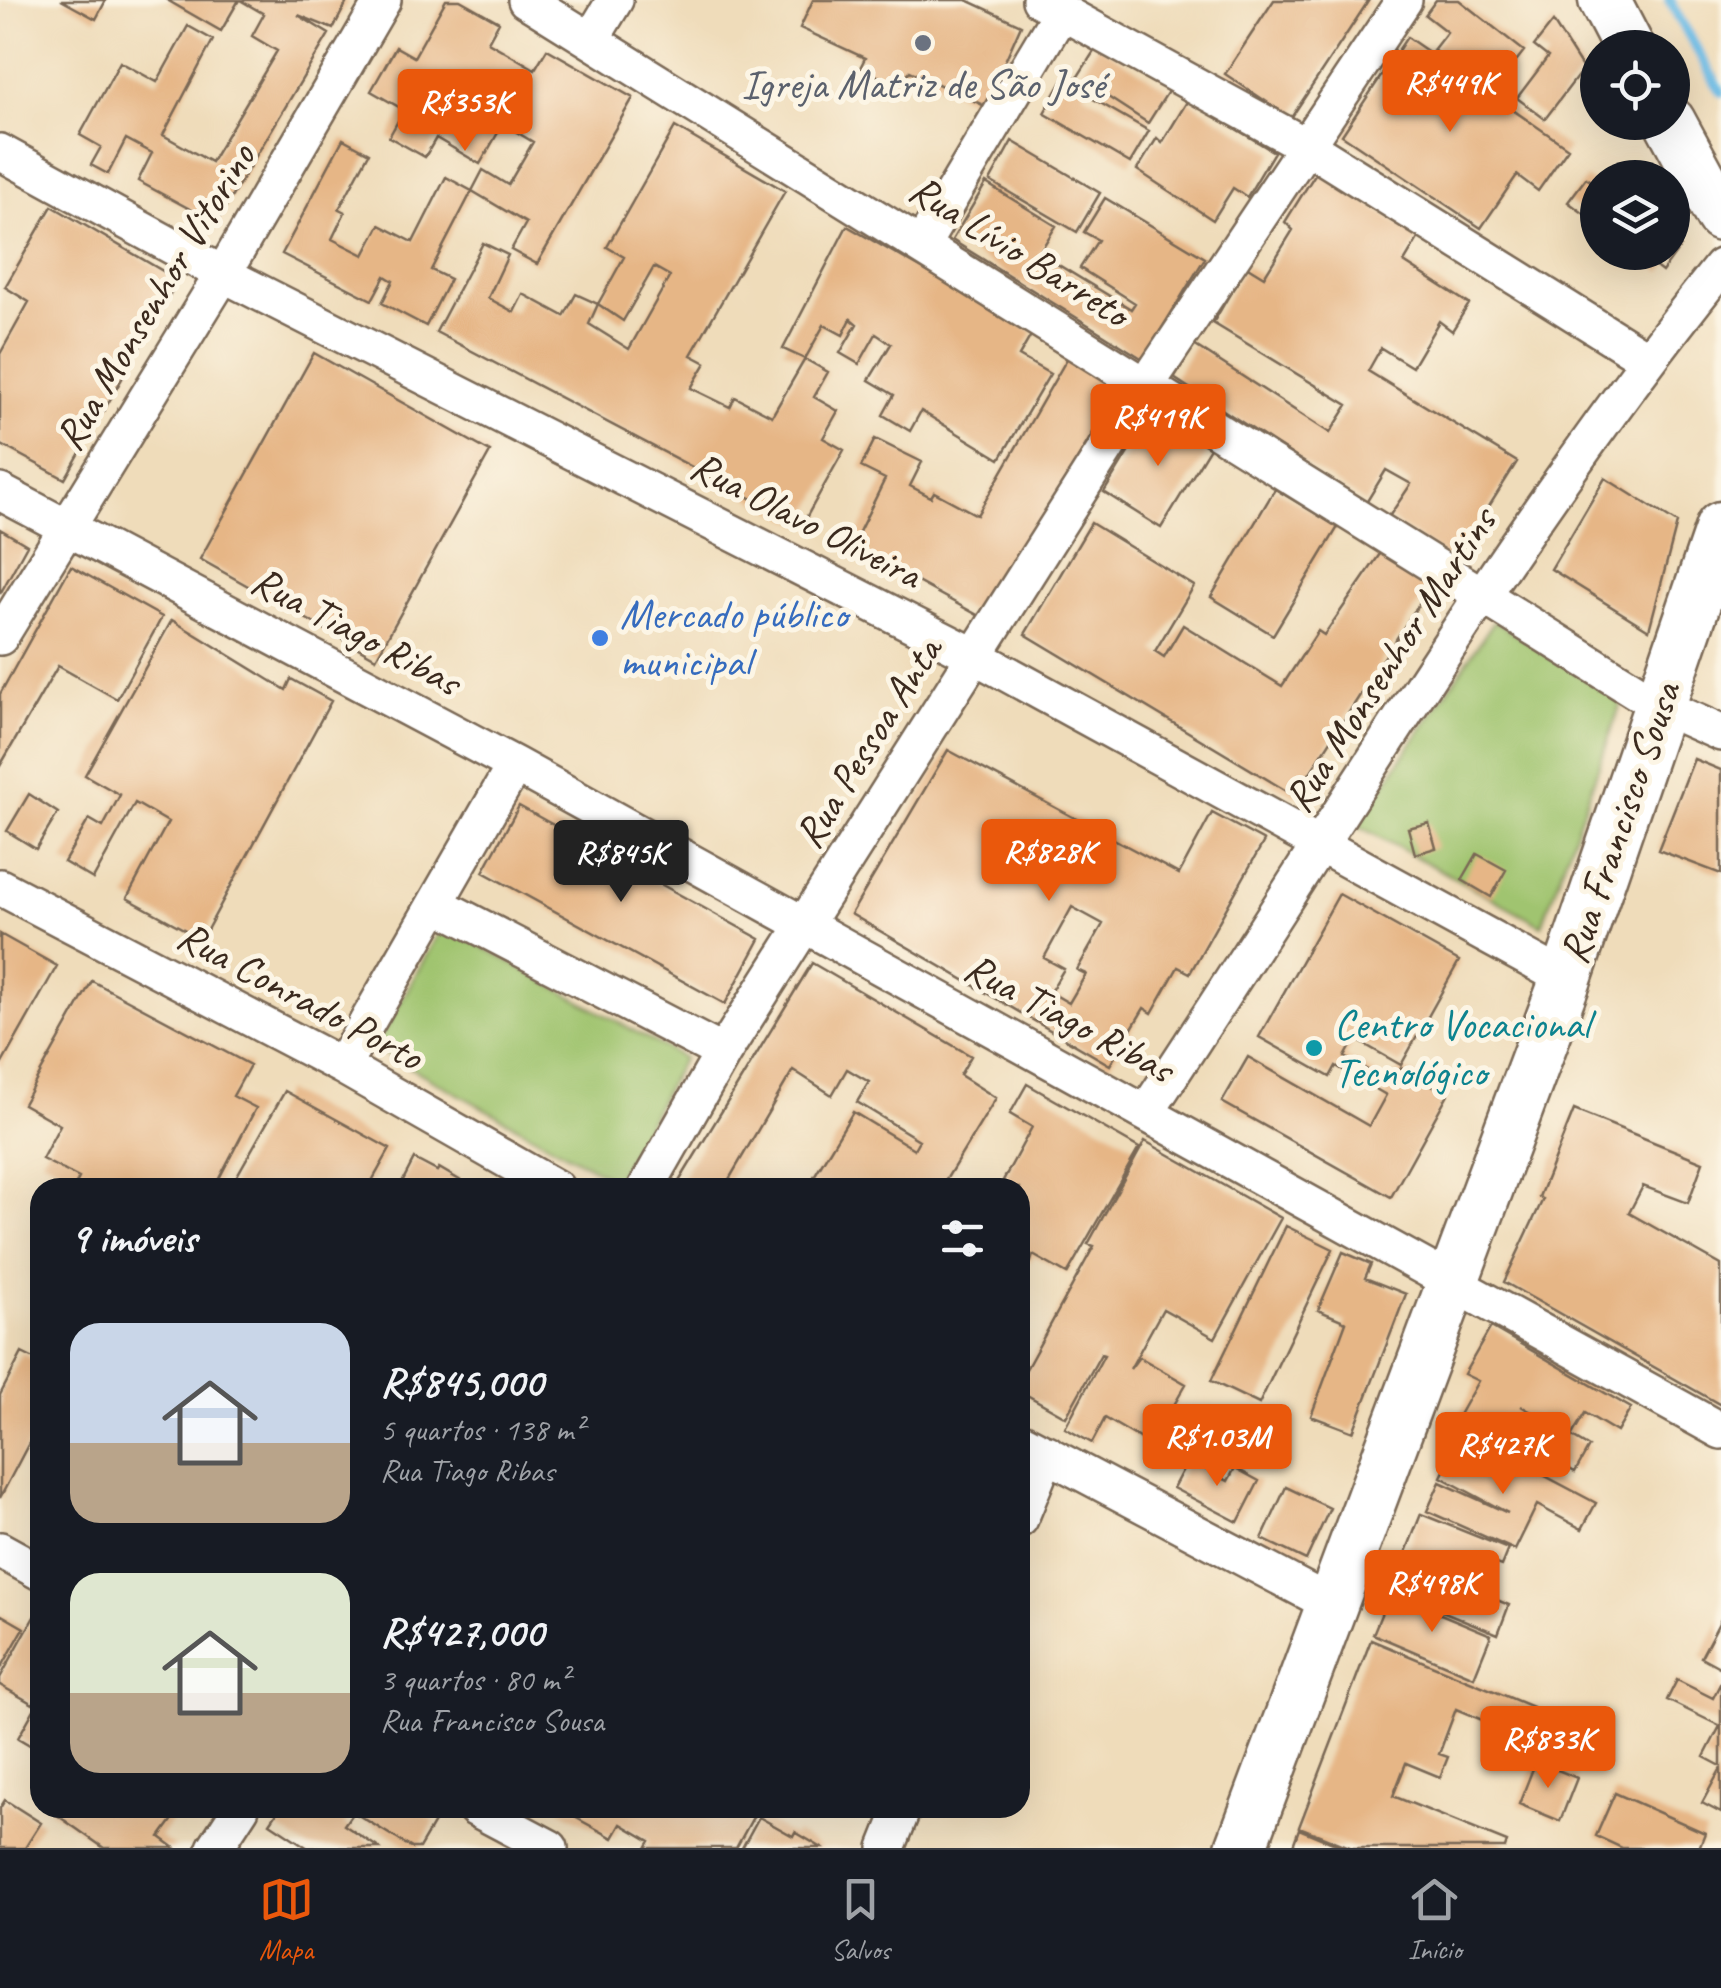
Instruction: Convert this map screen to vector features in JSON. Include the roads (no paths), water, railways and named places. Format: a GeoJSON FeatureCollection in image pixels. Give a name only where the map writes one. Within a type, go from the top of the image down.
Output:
{"type":"FeatureCollection","features":[{"type":"Feature","properties":{"kind":"street","name":"Rua Monsenhor Vitorino"},"geometry":{"type":"LineString","coordinates":[[0,637],[223,274],[383,0]]}},
{"type":"Feature","properties":{"kind":"street","name":"Rua Lívio Barreto"},"geometry":{"type":"LineString","coordinates":[[526,0],[1660,706],[1721,733]]}},
{"type":"Feature","properties":{"kind":"street"},"geometry":{"type":"LineString","coordinates":[[592,38],[615,0]]}},
{"type":"Feature","properties":{"kind":"street","name":"Rua Pessoa Anta"},"geometry":{"type":"LineString","coordinates":[[652,1178],[723,1054],[807,927],[1147,384],[1404,0]]}},
{"type":"Feature","properties":{"kind":"street"},"geometry":{"type":"LineString","coordinates":[[1604,0],[1620,30]]}},
{"type":"Feature","properties":{"kind":"street"},"geometry":{"type":"LineString","coordinates":[[923,244],[1050,6],[1308,147],[1647,359]]}},
{"type":"Feature","properties":{"kind":"street"},"geometry":{"type":"LineString","coordinates":[[1680,140],[1721,216]]}},
{"type":"Feature","properties":{"kind":"street","name":"Rua Olavo Oliveira"},"geometry":{"type":"LineString","coordinates":[[0,152],[223,274],[974,656],[1324,843],[1566,979]]}},
{"type":"Feature","properties":{"kind":"street","name":"Rua Monsenhor Martins"},"geometry":{"type":"LineString","coordinates":[[1147,1111],[1483,594],[1647,359],[1721,267]]}},
{"type":"Feature","properties":{"kind":"street","name":"Rua Tiago Ribas"},"geometry":{"type":"LineString","coordinates":[[0,492],[515,765],[1721,1431]]}},
{"type":"Feature","properties":{"kind":"street","name":"Rua Francisco Sousa"},"geometry":{"type":"LineString","coordinates":[[1241,1848],[1329,1603],[1566,979],[1721,527]]}},
{"type":"Feature","properties":{"kind":"street"},"geometry":{"type":"LineString","coordinates":[[342,1066],[515,765]]}},
{"type":"Feature","properties":{"kind":"street","name":"Rua Conrado Porto"},"geometry":{"type":"LineString","coordinates":[[0,887],[342,1066],[538,1178]]}},
{"type":"Feature","properties":{"kind":"street"},"geometry":{"type":"LineString","coordinates":[[436,904],[723,1054]]}},
{"type":"Feature","properties":{"kind":"street"},"geometry":{"type":"LineString","coordinates":[[1033,1447],[1329,1603]]}},
{"type":"Feature","properties":{"kind":"street"},"geometry":{"type":"LineString","coordinates":[[0,1550],[30,1566]]}},
{"type":"Feature","properties":{"kind":"street"},"geometry":{"type":"LineString","coordinates":[[215,1848],[234,1818]]}},
{"type":"Feature","properties":{"kind":"street"},"geometry":{"type":"LineString","coordinates":[[494,1818],[550,1848]]}},
{"type":"Feature","properties":{"kind":"street"},"geometry":{"type":"LineString","coordinates":[[887,1848],[899,1818]]}},
{"type":"Feature","properties":{"kind":"waterway"},"geometry":{"type":"LineString","coordinates":[[1669,0],[1721,92]]}},
{"type":"Feature","properties":{"kind":"place","name":"Igreja Matriz de São José"},"geometry":{"type":"Point","coordinates":[923,43]}},
{"type":"Feature","properties":{"kind":"place","name":"Mercado público municipal"},"geometry":{"type":"Point","coordinates":[600,638]}},
{"type":"Feature","properties":{"kind":"place","name":"Centro Vocacional Tecnológico"},"geometry":{"type":"Point","coordinates":[1314,1048]}}]}
